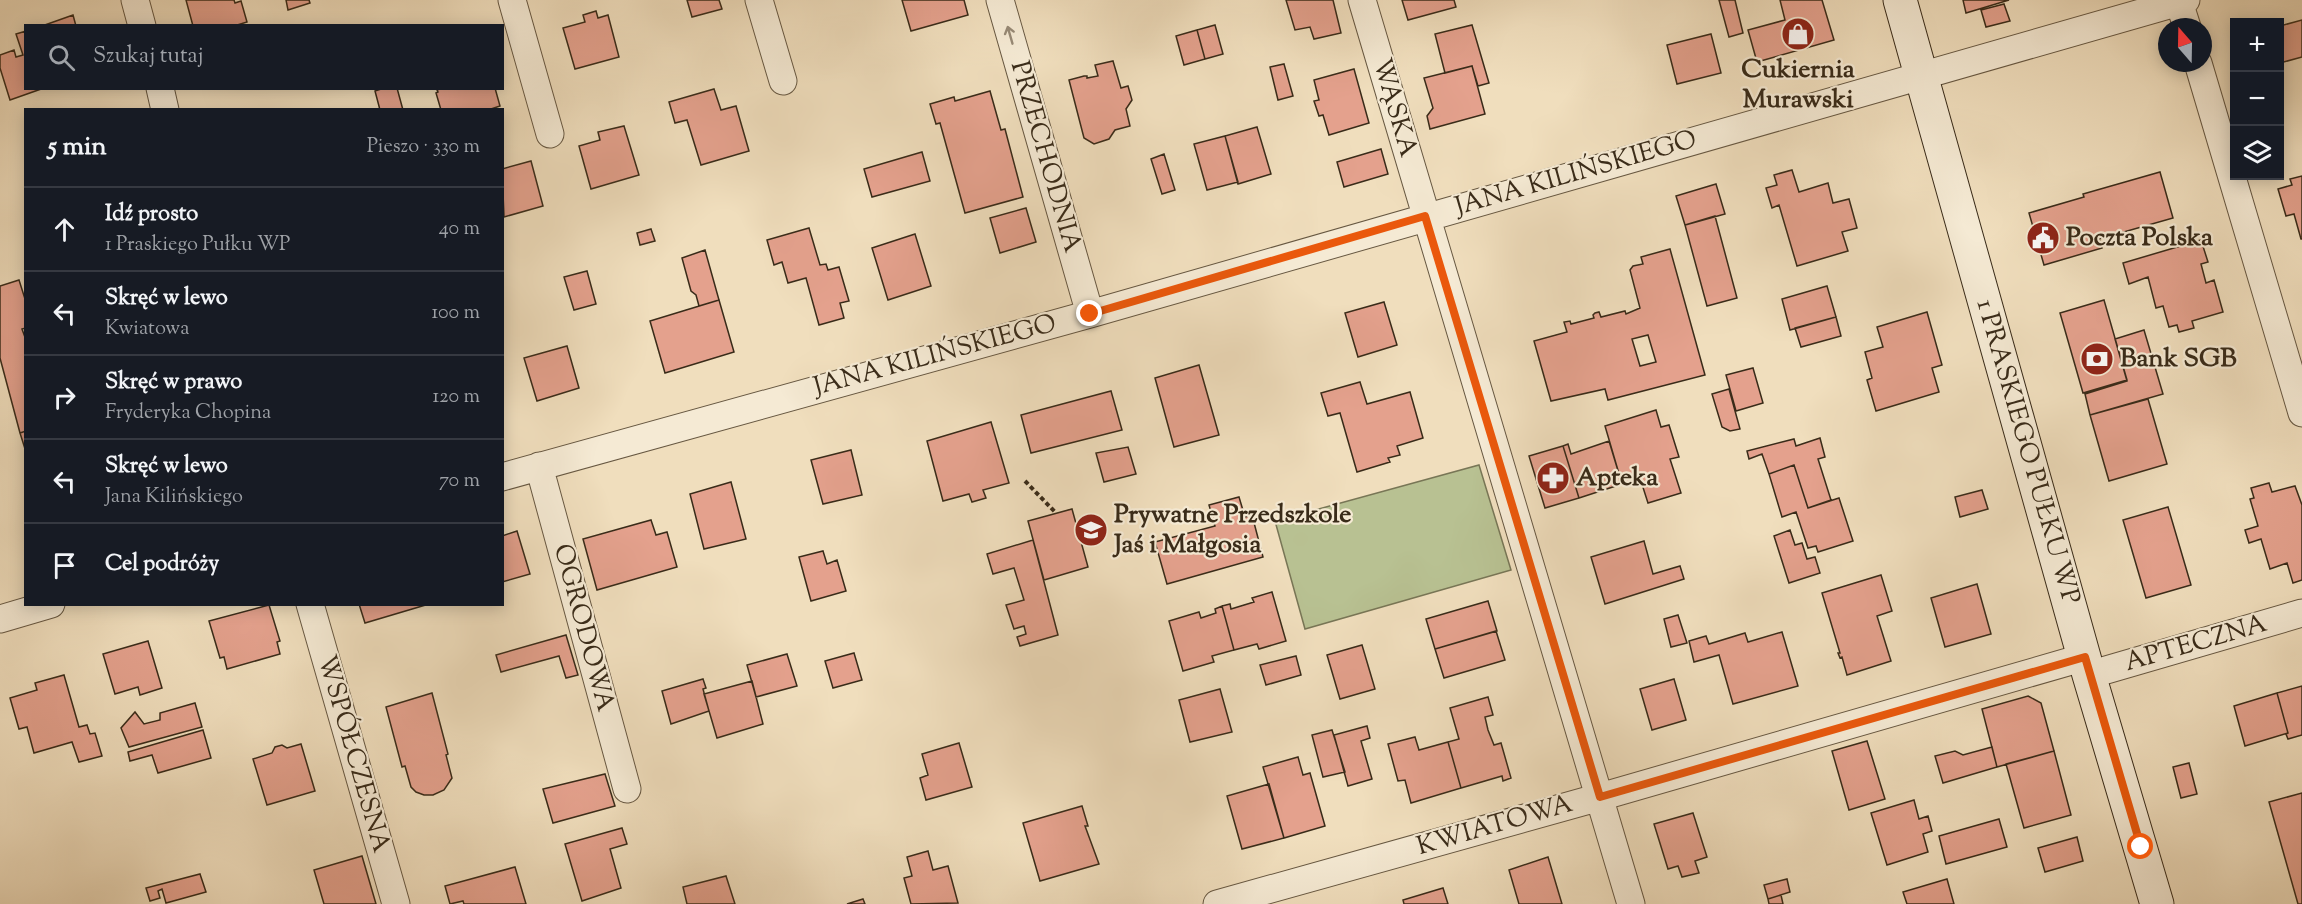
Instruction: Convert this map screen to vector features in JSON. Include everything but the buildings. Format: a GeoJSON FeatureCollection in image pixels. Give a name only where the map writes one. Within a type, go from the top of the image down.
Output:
{"type":"FeatureCollection","features":[{"type":"Feature","properties":{"kind":"street"},"geometry":{"type":"LineString","coordinates":[[135,0],[141,24]]}},
{"type":"Feature","properties":{"kind":"street"},"geometry":{"type":"LineString","coordinates":[[512,0],[550,134]]}},
{"type":"Feature","properties":{"kind":"street"},"geometry":{"type":"LineString","coordinates":[[759,0],[783,81]]}},
{"type":"Feature","properties":{"kind":"street","name":"PRZECHODNIA"},"geometry":{"type":"LineString","coordinates":[[1000,0],[1090,314]]}},
{"type":"Feature","properties":{"kind":"street","name":"WĄSKA"},"geometry":{"type":"LineString","coordinates":[[1362,0],[1631,904]]}},
{"type":"Feature","properties":{"kind":"street","name":"1 PRASKIEGO PUŁKU WP"},"geometry":{"type":"LineString","coordinates":[[1900,0],[2087,666],[2157,904]]}},
{"type":"Feature","properties":{"kind":"street","name":"JANA KILIŃSKIEGO"},"geometry":{"type":"LineString","coordinates":[[504,476],[1090,314],[1922,75],[2184,10]]}},
{"type":"Feature","properties":{"kind":"street"},"geometry":{"type":"LineString","coordinates":[[2201,72],[2302,413]]}},
{"type":"Feature","properties":{"kind":"street"},"geometry":{"type":"LineString","coordinates":[[160,90],[165,108]]}},
{"type":"Feature","properties":{"kind":"street","name":"OGRODOWA"},"geometry":{"type":"LineString","coordinates":[[539,466],[627,789]]}},
{"type":"Feature","properties":{"kind":"street"},"geometry":{"type":"LineString","coordinates":[[0,619],[44,606]]}},
{"type":"Feature","properties":{"kind":"street","name":"WSPÓŁCZESNA"},"geometry":{"type":"LineString","coordinates":[[311,606],[396,904]]}},
{"type":"Feature","properties":{"kind":"street","name":"APTECZNA"},"geometry":{"type":"LineString","coordinates":[[2087,666],[2302,613]]}},
{"type":"Feature","properties":{"kind":"street","name":"KWIATOWA"},"geometry":{"type":"LineString","coordinates":[[1217,904],[1600,797],[2087,666]]}},
{"type":"Feature","properties":{"kind":"path"},"geometry":{"type":"LineString","coordinates":[[1025,482],[1056,513]]}},
{"type":"Feature","properties":{"kind":"green space"},"geometry":{"type":"Polygon","coordinates":[[[1479,465],[1511,570],[1305,629],[1275,521],[1479,465]]]}},
{"type":"Feature","properties":{"kind":"place","name":"Cukiernia Murawski"},"geometry":{"type":"Point","coordinates":[1798,34]}},
{"type":"Feature","properties":{"kind":"place","name":"Poczta Polska"},"geometry":{"type":"Point","coordinates":[2043,238]}},
{"type":"Feature","properties":{"kind":"place","name":"Bank SGB"},"geometry":{"type":"Point","coordinates":[2097,359]}},
{"type":"Feature","properties":{"kind":"place","name":"Apteka"},"geometry":{"type":"Point","coordinates":[1553,478]}},
{"type":"Feature","properties":{"kind":"place","name":"Prywatne Przedszkole Jaś i Małgosia"},"geometry":{"type":"Point","coordinates":[1091,530]}},
{"type":"Feature","properties":{"kind":"route"},"geometry":{"type":"LineString","coordinates":[[1090,314],[1425,216],[1600,797],[2085,657],[2141,847]]}}]}
